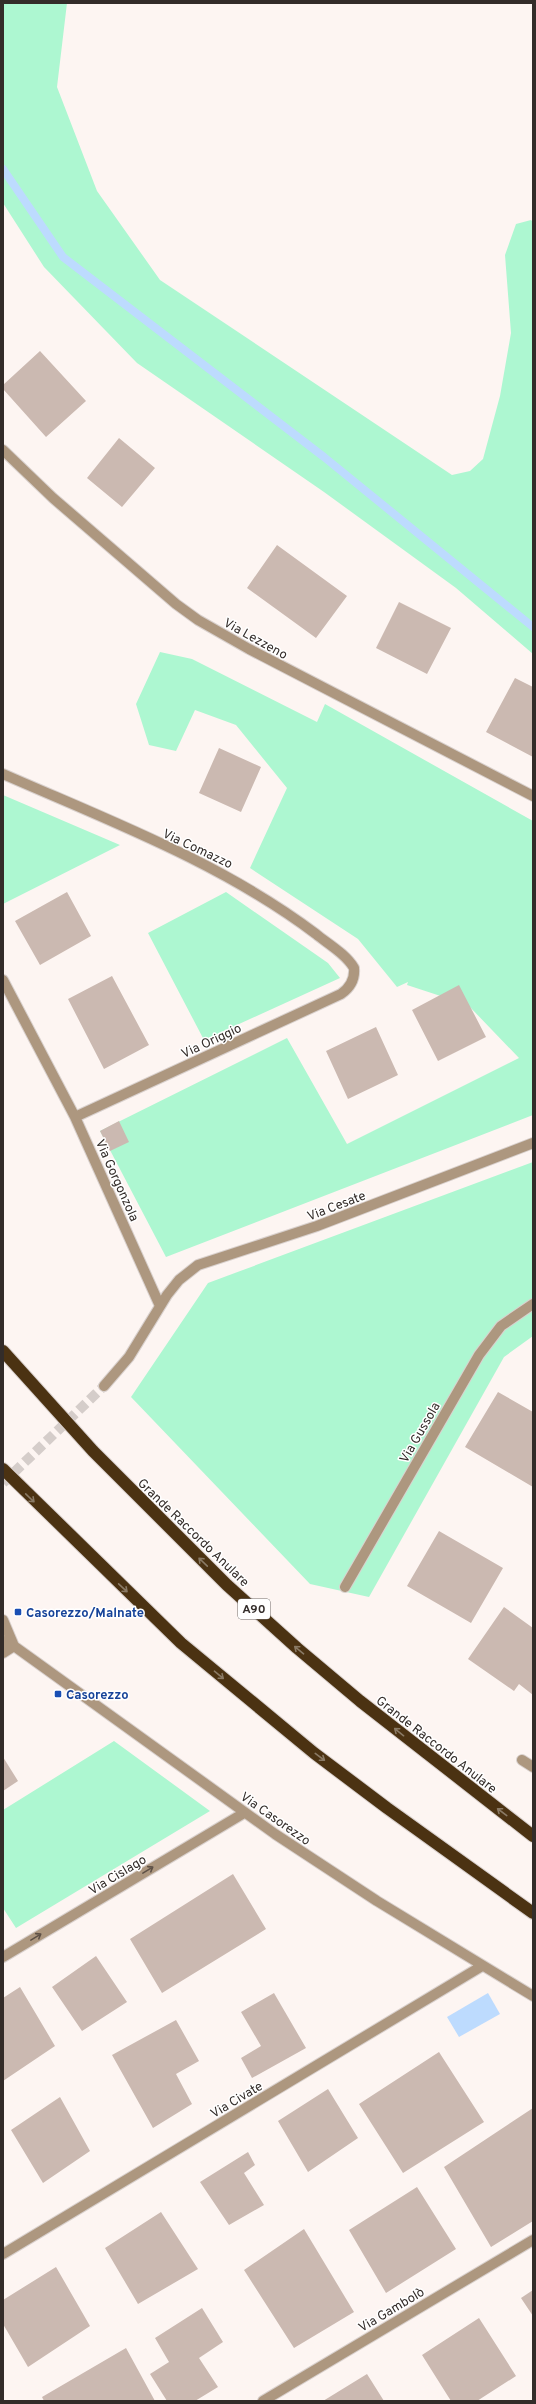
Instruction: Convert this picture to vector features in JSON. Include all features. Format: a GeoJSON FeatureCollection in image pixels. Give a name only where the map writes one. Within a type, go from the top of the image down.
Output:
{"type":"FeatureCollection","features":[{"type":"Feature","properties":{"kind":"highway","name":"Grande Raccordo Anulare"},"geometry":{"type":"LineString","coordinates":[[3,1351],[93,1452],[232,1590],[296,1648],[360,1701],[533,1836]]}},
{"type":"Feature","properties":{"kind":"highway"},"geometry":{"type":"LineString","coordinates":[[3,1469],[118,1583],[210,1667],[314,1753],[387,1808],[533,1912]]}},
{"type":"Feature","properties":{"kind":"street","name":"Via Lezzeno"},"geometry":{"type":"LineString","coordinates":[[3,450],[59,504],[176,604],[198,620],[249,649],[533,796]]}},
{"type":"Feature","properties":{"kind":"street","name":"Via Comazzo"},"geometry":{"type":"LineString","coordinates":[[3,774],[180,853],[242,884],[308,928],[339,952],[352,966],[354,979]]}},
{"type":"Feature","properties":{"kind":"street","name":"Via Origgio"},"geometry":{"type":"LineString","coordinates":[[75,1117],[341,994],[347,989],[354,979]]}},
{"type":"Feature","properties":{"kind":"street","name":"Via Gorgonzola"},"geometry":{"type":"LineString","coordinates":[[3,980],[75,1117],[160,1306]]}},
{"type":"Feature","properties":{"kind":"street","name":"Via Cesate"},"geometry":{"type":"LineString","coordinates":[[160,1306],[179,1280],[198,1265],[317,1226],[533,1144]]}},
{"type":"Feature","properties":{"kind":"street","name":"Via Gussola"},"geometry":{"type":"LineString","coordinates":[[345,1587],[479,1355],[501,1326],[533,1304]]}},
{"type":"Feature","properties":{"kind":"street"},"geometry":{"type":"LineString","coordinates":[[104,1386],[129,1358],[160,1306]]}},
{"type":"Feature","properties":{"kind":"street"},"geometry":{"type":"LineString","coordinates":[[3,1620],[14,1646],[3,1653]]}},
{"type":"Feature","properties":{"kind":"street","name":"Via Casorezzo"},"geometry":{"type":"LineString","coordinates":[[3,1641],[14,1646],[244,1813],[358,1889],[533,1996]]}},
{"type":"Feature","properties":{"kind":"street"},"geometry":{"type":"LineString","coordinates":[[522,1760],[533,1767]]}},
{"type":"Feature","properties":{"kind":"street","name":"Via Cislago"},"geometry":{"type":"LineString","coordinates":[[3,1958],[244,1813]]}},
{"type":"Feature","properties":{"kind":"street","name":"Via Civate"},"geometry":{"type":"LineString","coordinates":[[3,2254],[482,1966]]}},
{"type":"Feature","properties":{"kind":"street","name":"Via Gambolò"},"geometry":{"type":"LineString","coordinates":[[263,2401],[533,2240]]}},
{"type":"Feature","properties":{"kind":"green space"},"geometry":{"type":"Polygon","coordinates":[[[3,3],[67,3],[57,87],[97,191],[160,280],[452,475],[470,471],[483,459],[500,396],[511,333],[505,255],[516,224],[531,220],[533,222],[533,654],[456,588],[324,492],[137,363],[44,267],[3,203],[3,3]]]}},
{"type":"Feature","properties":{"kind":"green space"},"geometry":{"type":"Polygon","coordinates":[[[160,652],[192,659],[317,722],[325,704],[533,821],[533,1115],[166,1257],[100,1131],[287,1038],[347,1144],[519,1058],[468,1005],[407,985],[408,982],[397,987],[358,939],[250,868],[287,788],[236,725],[195,710],[176,751],[149,745],[136,704],[160,652]]]}},
{"type":"Feature","properties":{"kind":"green space"},"geometry":{"type":"Polygon","coordinates":[[[3,795],[120,845],[3,904],[3,795]]]}},
{"type":"Feature","properties":{"kind":"green space"},"geometry":{"type":"Polygon","coordinates":[[[226,892],[328,963],[340,978],[204,1040],[148,933],[226,892]]]}},
{"type":"Feature","properties":{"kind":"green space"},"geometry":{"type":"Polygon","coordinates":[[[533,1162],[533,1336],[504,1357],[369,1597],[310,1584],[131,1397],[208,1283],[533,1162]]]}},
{"type":"Feature","properties":{"kind":"green space"},"geometry":{"type":"Polygon","coordinates":[[[114,1741],[210,1811],[16,1928],[3,1908],[3,1810],[114,1741]]]}},
{"type":"Feature","properties":{"kind":"water"},"geometry":{"type":"Polygon","coordinates":[[[488,1993],[500,2014],[459,2037],[447,2017],[488,1993]]]}},
{"type":"Feature","properties":{"kind":"building"},"geometry":{"type":"Polygon","coordinates":[[[40,351],[86,401],[46,437],[3,389],[3,385],[40,351]]]}},
{"type":"Feature","properties":{"kind":"building"},"geometry":{"type":"Polygon","coordinates":[[[119,438],[155,468],[122,507],[87,478],[119,438]]]}},
{"type":"Feature","properties":{"kind":"building"},"geometry":{"type":"Polygon","coordinates":[[[277,545],[347,596],[316,638],[247,588],[277,545]]]}},
{"type":"Feature","properties":{"kind":"building"},"geometry":{"type":"Polygon","coordinates":[[[399,602],[451,628],[427,674],[376,648],[399,602]]]}},
{"type":"Feature","properties":{"kind":"building"},"geometry":{"type":"Polygon","coordinates":[[[515,678],[533,687],[533,757],[486,732],[515,678]]]}},
{"type":"Feature","properties":{"kind":"building"},"geometry":{"type":"Polygon","coordinates":[[[219,748],[261,767],[241,812],[199,793],[219,748]]]}},
{"type":"Feature","properties":{"kind":"building"},"geometry":{"type":"Polygon","coordinates":[[[67,892],[91,936],[40,965],[15,921],[67,892]]]}},
{"type":"Feature","properties":{"kind":"building"},"geometry":{"type":"Polygon","coordinates":[[[112,976],[149,1045],[104,1069],[68,999],[112,976]]]}},
{"type":"Feature","properties":{"kind":"building"},"geometry":{"type":"Polygon","coordinates":[[[459,985],[486,1037],[438,1061],[412,1010],[459,985]]]}},
{"type":"Feature","properties":{"kind":"building"},"geometry":{"type":"Polygon","coordinates":[[[376,1027],[398,1075],[348,1099],[326,1051],[376,1027]]]}},
{"type":"Feature","properties":{"kind":"building"},"geometry":{"type":"Polygon","coordinates":[[[119,1121],[129,1142],[110,1151],[100,1131],[119,1121]]]}},
{"type":"Feature","properties":{"kind":"building"},"geometry":{"type":"Polygon","coordinates":[[[498,1392],[533,1412],[533,1487],[465,1447],[498,1392]]]}},
{"type":"Feature","properties":{"kind":"building"},"geometry":{"type":"Polygon","coordinates":[[[439,1531],[503,1568],[471,1623],[407,1586],[439,1531]]]}},
{"type":"Feature","properties":{"kind":"building"},"geometry":{"type":"Polygon","coordinates":[[[504,1607],[533,1628],[533,1695],[519,1684],[514,1691],[468,1659],[504,1607]]]}},
{"type":"Feature","properties":{"kind":"building"},"geometry":{"type":"Polygon","coordinates":[[[3,1757],[18,1781],[3,1791],[3,1757]]]}},
{"type":"Feature","properties":{"kind":"building"},"geometry":{"type":"Polygon","coordinates":[[[233,1874],[266,1929],[162,1993],[130,1939],[233,1874]]]}},
{"type":"Feature","properties":{"kind":"building"},"geometry":{"type":"Polygon","coordinates":[[[96,1956],[127,2002],[82,2031],[52,1987],[96,1956]]]}},
{"type":"Feature","properties":{"kind":"building"},"geometry":{"type":"Polygon","coordinates":[[[20,1987],[55,2046],[3,2081],[3,1998],[20,1987]]]}},
{"type":"Feature","properties":{"kind":"building"},"geometry":{"type":"Polygon","coordinates":[[[274,1993],[306,2048],[252,2078],[241,2058],[261,2046],[241,2012],[274,1993]]]}},
{"type":"Feature","properties":{"kind":"building"},"geometry":{"type":"Polygon","coordinates":[[[176,2020],[199,2061],[176,2074],[192,2104],[153,2128],[112,2055],[176,2020]]]}},
{"type":"Feature","properties":{"kind":"building"},"geometry":{"type":"Polygon","coordinates":[[[439,2052],[484,2122],[403,2173],[359,2104],[439,2052]]]}},
{"type":"Feature","properties":{"kind":"building"},"geometry":{"type":"Polygon","coordinates":[[[328,2089],[358,2138],[308,2172],[278,2121],[328,2089]]]}},
{"type":"Feature","properties":{"kind":"building"},"geometry":{"type":"Polygon","coordinates":[[[60,2097],[90,2151],[43,2183],[11,2130],[60,2097]]]}},
{"type":"Feature","properties":{"kind":"building"},"geometry":{"type":"Polygon","coordinates":[[[533,2108],[533,2221],[491,2247],[444,2167],[533,2108]]]}},
{"type":"Feature","properties":{"kind":"building"},"geometry":{"type":"Polygon","coordinates":[[[248,2152],[255,2165],[244,2173],[264,2205],[229,2225],[200,2182],[248,2152]]]}},
{"type":"Feature","properties":{"kind":"building"},"geometry":{"type":"Polygon","coordinates":[[[417,2187],[456,2249],[386,2293],[349,2230],[417,2187]]]}},
{"type":"Feature","properties":{"kind":"building"},"geometry":{"type":"Polygon","coordinates":[[[161,2212],[198,2269],[138,2304],[105,2248],[161,2212]]]}},
{"type":"Feature","properties":{"kind":"building"},"geometry":{"type":"Polygon","coordinates":[[[304,2229],[354,2312],[294,2348],[244,2270],[304,2229]]]}},
{"type":"Feature","properties":{"kind":"building"},"geometry":{"type":"Polygon","coordinates":[[[56,2267],[90,2326],[28,2367],[3,2324],[3,2300],[56,2267]]]}},
{"type":"Feature","properties":{"kind":"building"},"geometry":{"type":"Polygon","coordinates":[[[533,2290],[533,2316],[521,2298],[533,2290]]]}},
{"type":"Feature","properties":{"kind":"building"},"geometry":{"type":"Polygon","coordinates":[[[202,2308],[223,2342],[199,2358],[218,2387],[195,2401],[167,2401],[150,2374],[169,2362],[155,2338],[202,2308]]]}},
{"type":"Feature","properties":{"kind":"building"},"geometry":{"type":"Polygon","coordinates":[[[479,2318],[516,2376],[477,2401],[451,2401],[422,2355],[479,2318]]]}},
{"type":"Feature","properties":{"kind":"building"},"geometry":{"type":"Polygon","coordinates":[[[126,2348],[155,2401],[44,2401],[42,2397],[126,2348]]]}},
{"type":"Feature","properties":{"kind":"building"},"geometry":{"type":"Polygon","coordinates":[[[367,2374],[384,2401],[323,2401],[367,2374]]]}},
{"type":"Feature","properties":{"kind":"waterway"},"geometry":{"type":"LineString","coordinates":[[3,169],[63,257],[324,457],[533,627]]}},
{"type":"Feature","properties":{"kind":"tunnel"},"geometry":{"type":"LineString","coordinates":[[3,1483],[104,1386]]}},
{"type":"Feature","properties":{"kind":"place","name":"Casorezzo/Malnate"},"geometry":{"type":"Point","coordinates":[18,1612]}},
{"type":"Feature","properties":{"kind":"place","name":"Casorezzo"},"geometry":{"type":"Point","coordinates":[58,1694]}}]}
